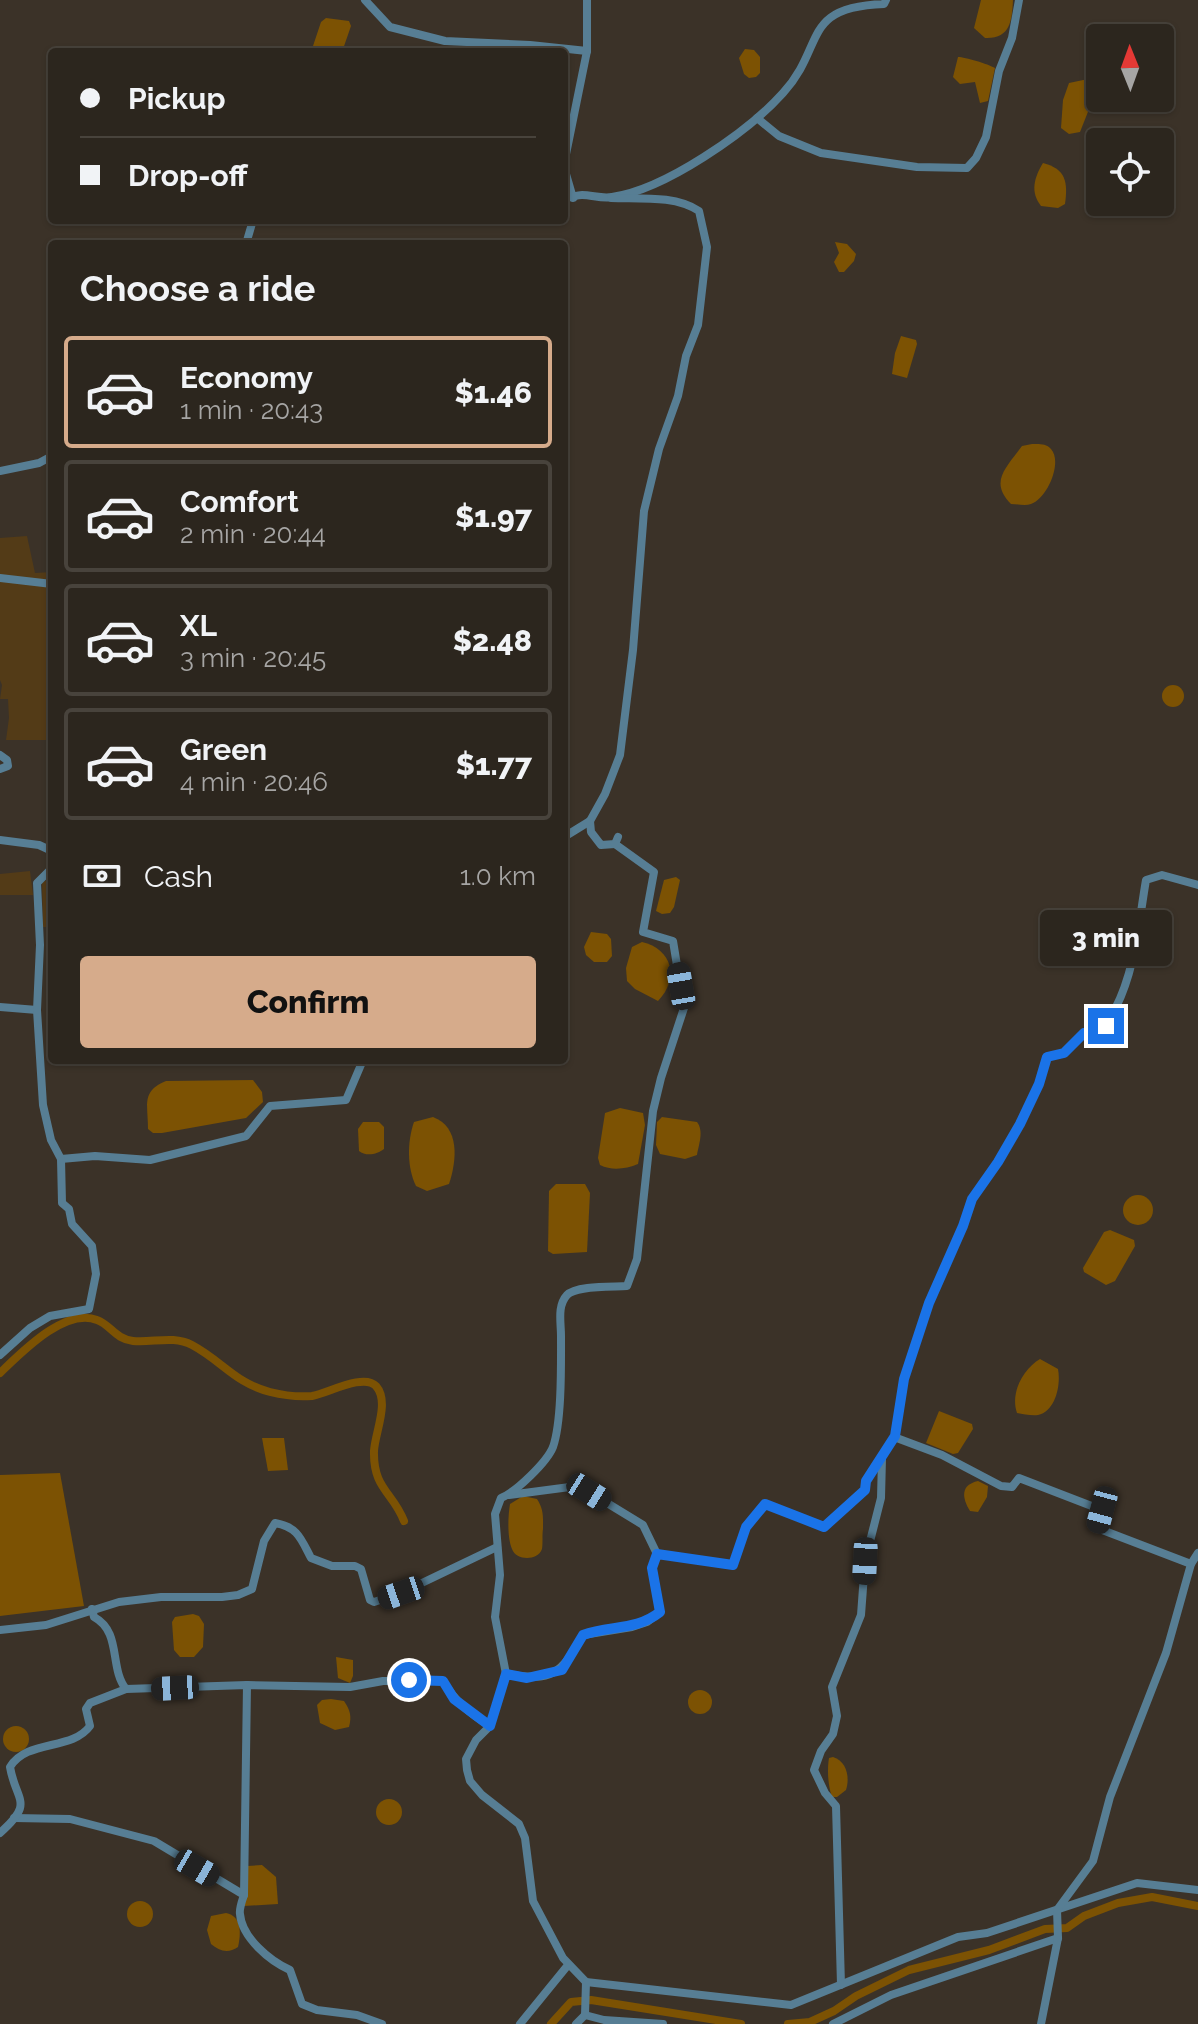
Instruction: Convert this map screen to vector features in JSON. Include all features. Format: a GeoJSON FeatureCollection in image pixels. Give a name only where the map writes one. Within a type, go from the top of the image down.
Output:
{"type":"FeatureCollection","features":[{"type":"Feature","properties":{"kind":"street"},"geometry":{"type":"LineString","coordinates":[[365,0],[390,27],[445,41],[558,48]]}},
{"type":"Feature","properties":{"kind":"street"},"geometry":{"type":"LineString","coordinates":[[568,146],[587,51],[587,0]]}},
{"type":"Feature","properties":{"kind":"street"},"geometry":{"type":"LineString","coordinates":[[611,198],[684,172],[757,118],[784,92],[824,21],[855,5],[884,4],[886,0]]}},
{"type":"Feature","properties":{"kind":"street"},"geometry":{"type":"LineString","coordinates":[[757,118],[779,136],[821,153],[917,167],[967,168],[976,158],[986,137],[999,71],[1012,38],[1019,0]]}},
{"type":"Feature","properties":{"kind":"street"},"geometry":{"type":"LineString","coordinates":[[568,49],[587,51]]}},
{"type":"Feature","properties":{"kind":"street"},"geometry":{"type":"LineString","coordinates":[[568,198],[578,195],[673,200],[688,204],[699,211],[707,247],[698,325],[686,356],[678,396],[659,449],[644,511],[633,650],[620,755],[605,794],[590,821],[568,835]]}},
{"type":"Feature","properties":{"kind":"street"},"geometry":{"type":"LineString","coordinates":[[0,471],[48,458]]}},
{"type":"Feature","properties":{"kind":"street"},"geometry":{"type":"LineString","coordinates":[[0,578],[48,584]]}},
{"type":"Feature","properties":{"kind":"street"},"geometry":{"type":"LineString","coordinates":[[0,755],[7,760],[8,766],[0,769]]}},
{"type":"Feature","properties":{"kind":"street"},"geometry":{"type":"LineString","coordinates":[[508,1495],[530,1476],[552,1450],[559,1396],[560,1307],[568,1293],[579,1288],[627,1286],[637,1259],[653,1111],[684,1008],[673,941],[643,932],[654,872],[616,841],[601,845],[591,832],[590,821]]}},
{"type":"Feature","properties":{"kind":"street"},"geometry":{"type":"LineString","coordinates":[[0,840],[48,849]]}},
{"type":"Feature","properties":{"kind":"street"},"geometry":{"type":"LineString","coordinates":[[0,1355],[30,1328],[50,1316],[89,1309],[96,1274],[92,1246],[72,1224],[69,1209],[62,1203],[61,1159],[51,1140],[43,1105],[37,1010],[40,945],[37,883],[48,872]]}},
{"type":"Feature","properties":{"kind":"street"},"geometry":{"type":"LineString","coordinates":[[657,1554],[733,1565],[746,1527],[765,1504],[824,1527],[865,1490],[866,1481],[894,1437],[907,1365],[972,1199],[1020,1124],[1039,1084],[1047,1057],[1064,1053],[1084,1033],[1098,1035],[1106,1026],[1132,963],[1146,880],[1162,875],[1198,885]]}},
{"type":"Feature","properties":{"kind":"street"},"geometry":{"type":"LineString","coordinates":[[0,1007],[37,1010]]}},
{"type":"Feature","properties":{"kind":"street"},"geometry":{"type":"LineString","coordinates":[[61,1159],[95,1156],[150,1160],[246,1136],[270,1106],[346,1100],[361,1064]]}},
{"type":"Feature","properties":{"kind":"street"},"geometry":{"type":"LineString","coordinates":[[894,1437],[942,1455],[1001,1486],[1012,1487],[1019,1478],[1102,1510],[1097,1528],[1191,1564]]}},
{"type":"Feature","properties":{"kind":"street"},"geometry":{"type":"LineString","coordinates":[[841,1985],[836,1806],[825,1793],[814,1770],[821,1751],[833,1734],[837,1716],[832,1687],[861,1615],[865,1561],[881,1498],[882,1454]]}},
{"type":"Feature","properties":{"kind":"street"},"geometry":{"type":"LineString","coordinates":[[506,1674],[527,1678],[562,1670],[583,1635],[647,1622],[660,1612],[652,1568],[657,1554],[643,1525],[589,1492],[585,1485],[501,1498],[495,1514],[500,1575],[495,1617],[506,1674],[490,1726],[476,1740],[466,1759],[470,1781],[482,1795],[519,1824],[525,1838],[533,1901],[568,1965],[586,1985],[791,2005],[958,1937],[987,1933],[1137,1883],[1198,1890]]}},
{"type":"Feature","properties":{"kind":"street"},"geometry":{"type":"LineString","coordinates":[[0,1630],[46,1625],[119,1602],[161,1597],[230,1596],[252,1589],[264,1541],[275,1523],[297,1531],[311,1558],[332,1566],[361,1569],[370,1600],[374,1602],[401,1593],[497,1547]]}},
{"type":"Feature","properties":{"kind":"street"},"geometry":{"type":"LineString","coordinates":[[1041,2024],[1058,1936],[1057,1910],[1093,1861],[1110,1797],[1166,1653],[1191,1564],[1198,1553]]}},
{"type":"Feature","properties":{"kind":"street"},"geometry":{"type":"LineString","coordinates":[[92,1609],[94,1617],[109,1632],[120,1682],[126,1689]]}},
{"type":"Feature","properties":{"kind":"street"},"geometry":{"type":"LineString","coordinates":[[0,1833],[11,1824],[21,1806],[20,1792],[10,1767],[16,1757],[80,1736],[90,1726],[86,1709],[90,1703],[126,1689],[247,1685],[350,1687],[383,1681],[434,1679],[443,1681],[454,1699],[490,1726]]}},
{"type":"Feature","properties":{"kind":"street"},"geometry":{"type":"LineString","coordinates":[[247,1685],[244,1895],[240,1914],[245,1927],[261,1951],[273,1962],[290,1970],[302,2004],[317,2010],[357,2015],[382,2024]]}},
{"type":"Feature","properties":{"kind":"street"},"geometry":{"type":"LineString","coordinates":[[14,1818],[70,1819],[154,1841],[244,1895]]}},
{"type":"Feature","properties":{"kind":"street"},"geometry":{"type":"LineString","coordinates":[[833,2024],[891,1995],[1058,1936]]}},
{"type":"Feature","properties":{"kind":"street"},"geometry":{"type":"LineString","coordinates":[[520,2024],[568,1965]]}},
{"type":"Feature","properties":{"kind":"street"},"geometry":{"type":"LineString","coordinates":[[576,2024],[585,2015],[586,1985]]}},
{"type":"Feature","properties":{"kind":"street"},"geometry":{"type":"LineString","coordinates":[[585,2015],[604,2020],[663,2024]]}},
{"type":"Feature","properties":{"kind":"shaded area"},"geometry":{"type":"Polygon","coordinates":[[[981,0],[1013,0],[1010,22],[1005,32],[985,38],[974,28],[981,0]]]}},
{"type":"Feature","properties":{"kind":"shaded area"},"geometry":{"type":"Polygon","coordinates":[[[326,18],[349,21],[351,26],[343,48],[312,48],[321,22],[326,18]]]}},
{"type":"Feature","properties":{"kind":"shaded area"},"geometry":{"type":"Polygon","coordinates":[[[745,49],[754,50],[760,57],[760,73],[756,77],[749,78],[744,74],[739,58],[745,49]]]}},
{"type":"Feature","properties":{"kind":"shaded area"},"geometry":{"type":"Polygon","coordinates":[[[958,57],[995,68],[988,101],[980,103],[975,82],[960,84],[953,77],[958,57]]]}},
{"type":"Feature","properties":{"kind":"shaded area"},"geometry":{"type":"Polygon","coordinates":[[[1086,79],[1088,112],[1080,132],[1069,134],[1061,128],[1063,100],[1069,83],[1086,79]]]}},
{"type":"Feature","properties":{"kind":"shaded area"},"geometry":{"type":"Polygon","coordinates":[[[1043,163],[1057,169],[1064,178],[1065,204],[1058,208],[1041,206],[1035,195],[1036,180],[1043,163]]]}},
{"type":"Feature","properties":{"kind":"shaded area"},"geometry":{"type":"Polygon","coordinates":[[[835,242],[847,244],[856,254],[844,272],[839,272],[834,262],[839,253],[835,242]]]}},
{"type":"Feature","properties":{"kind":"shaded area"},"geometry":{"type":"Polygon","coordinates":[[[901,336],[916,340],[917,344],[907,378],[892,374],[901,336]]]}},
{"type":"Feature","properties":{"kind":"shaded area"},"geometry":{"type":"Polygon","coordinates":[[[1042,444],[1051,449],[1055,462],[1052,480],[1037,501],[1029,505],[1011,504],[1001,489],[1002,475],[1022,446],[1042,444]]]}},
{"type":"Feature","properties":{"kind":"shaded area"},"geometry":{"type":"Polygon","coordinates":[[[27,536],[35,573],[48,572],[48,740],[6,740],[8,699],[0,699],[0,538],[27,536]]]}},
{"type":"Feature","properties":{"kind":"shaded area"},"geometry":{"type":"Polygon","coordinates":[[[1169,685],[1177,685],[1184,696],[1177,707],[1169,707],[1162,700],[1162,692],[1169,685]]]}},
{"type":"Feature","properties":{"kind":"shaded area"},"geometry":{"type":"Polygon","coordinates":[[[30,871],[33,895],[0,895],[0,874],[30,871]]]}},
{"type":"Feature","properties":{"kind":"shaded area"},"geometry":{"type":"Polygon","coordinates":[[[676,877],[680,880],[674,907],[670,913],[662,914],[656,911],[664,880],[676,877]]]}},
{"type":"Feature","properties":{"kind":"shaded area"},"geometry":{"type":"Polygon","coordinates":[[[48,880],[48,927],[43,927],[42,882],[48,880]]]}},
{"type":"Feature","properties":{"kind":"shaded area"},"geometry":{"type":"Polygon","coordinates":[[[1124,931],[1130,932],[1134,939],[1126,953],[1112,960],[1108,956],[1112,944],[1124,931]]]}},
{"type":"Feature","properties":{"kind":"shaded area"},"geometry":{"type":"Polygon","coordinates":[[[591,932],[607,934],[611,939],[612,956],[607,962],[594,962],[586,955],[584,947],[591,932]]]}},
{"type":"Feature","properties":{"kind":"shaded area"},"geometry":{"type":"Polygon","coordinates":[[[642,942],[660,951],[670,966],[669,983],[658,1001],[627,981],[626,968],[632,947],[642,942]]]}},
{"type":"Feature","properties":{"kind":"shaded area"},"geometry":{"type":"Polygon","coordinates":[[[253,1080],[262,1092],[263,1102],[246,1118],[162,1133],[153,1133],[148,1129],[149,1094],[166,1081],[253,1080]]]}},
{"type":"Feature","properties":{"kind":"shaded area"},"geometry":{"type":"Polygon","coordinates":[[[620,1108],[643,1113],[645,1125],[638,1164],[609,1168],[600,1165],[598,1158],[605,1113],[620,1108]]]}},
{"type":"Feature","properties":{"kind":"shaded area"},"geometry":{"type":"Polygon","coordinates":[[[433,1117],[448,1128],[455,1155],[449,1184],[427,1191],[416,1186],[413,1179],[409,1146],[414,1122],[433,1117]]]}},
{"type":"Feature","properties":{"kind":"shaded area"},"geometry":{"type":"Polygon","coordinates":[[[662,1117],[697,1122],[701,1133],[697,1155],[685,1159],[660,1154],[656,1145],[657,1122],[662,1117]]]}},
{"type":"Feature","properties":{"kind":"shaded area"},"geometry":{"type":"Polygon","coordinates":[[[363,1122],[379,1122],[384,1127],[384,1149],[372,1154],[359,1151],[358,1129],[363,1122]]]}},
{"type":"Feature","properties":{"kind":"shaded area"},"geometry":{"type":"Polygon","coordinates":[[[556,1184],[585,1184],[590,1193],[587,1252],[553,1254],[548,1251],[549,1191],[556,1184]]]}},
{"type":"Feature","properties":{"kind":"shaded area"},"geometry":{"type":"Polygon","coordinates":[[[1138,1195],[1149,1199],[1153,1210],[1149,1221],[1138,1225],[1127,1221],[1123,1210],[1127,1199],[1138,1195]]]}},
{"type":"Feature","properties":{"kind":"shaded area"},"geometry":{"type":"Polygon","coordinates":[[[1110,1230],[1134,1240],[1135,1246],[1115,1281],[1106,1285],[1084,1272],[1083,1268],[1104,1232],[1110,1230]]]}},
{"type":"Feature","properties":{"kind":"shaded area"},"geometry":{"type":"Polygon","coordinates":[[[1040,1359],[1058,1369],[1056,1396],[1044,1412],[1036,1415],[1017,1413],[1015,1398],[1020,1382],[1028,1369],[1040,1359]]]}},
{"type":"Feature","properties":{"kind":"shaded area"},"geometry":{"type":"Polygon","coordinates":[[[939,1411],[972,1424],[973,1429],[958,1453],[953,1454],[926,1443],[939,1411]]]}},
{"type":"Feature","properties":{"kind":"shaded area"},"geometry":{"type":"Polygon","coordinates":[[[262,1438],[284,1438],[288,1470],[268,1471],[262,1438]]]}},
{"type":"Feature","properties":{"kind":"shaded area"},"geometry":{"type":"Polygon","coordinates":[[[60,1473],[84,1606],[0,1616],[0,1475],[60,1473]]]}},
{"type":"Feature","properties":{"kind":"shaded area"},"geometry":{"type":"Polygon","coordinates":[[[978,1481],[988,1486],[987,1497],[978,1512],[970,1511],[965,1501],[965,1489],[978,1481]]]}},
{"type":"Feature","properties":{"kind":"shaded area"},"geometry":{"type":"Polygon","coordinates":[[[523,1496],[537,1499],[543,1517],[542,1549],[536,1556],[527,1558],[514,1553],[508,1520],[510,1504],[523,1496]]]}},
{"type":"Feature","properties":{"kind":"shaded area"},"geometry":{"type":"Polygon","coordinates":[[[199,1616],[204,1624],[203,1647],[194,1657],[180,1657],[174,1650],[172,1622],[175,1617],[199,1616]]]}},
{"type":"Feature","properties":{"kind":"shaded area"},"geometry":{"type":"Polygon","coordinates":[[[336,1657],[353,1660],[350,1683],[338,1678],[336,1657]]]}},
{"type":"Feature","properties":{"kind":"shaded area"},"geometry":{"type":"Polygon","coordinates":[[[700,1690],[709,1693],[712,1702],[709,1711],[700,1714],[691,1711],[688,1702],[691,1693],[700,1690]]]}},
{"type":"Feature","properties":{"kind":"shaded area"},"geometry":{"type":"Polygon","coordinates":[[[322,1700],[344,1701],[348,1707],[349,1727],[335,1730],[320,1723],[317,1705],[322,1700]]]}},
{"type":"Feature","properties":{"kind":"shaded area"},"geometry":{"type":"Polygon","coordinates":[[[16,1726],[25,1730],[29,1739],[25,1748],[16,1752],[7,1748],[3,1739],[7,1730],[16,1726]]]}},
{"type":"Feature","properties":{"kind":"shaded area"},"geometry":{"type":"Polygon","coordinates":[[[829,1758],[842,1762],[848,1780],[846,1790],[837,1797],[832,1797],[828,1778],[829,1758]]]}},
{"type":"Feature","properties":{"kind":"shaded area"},"geometry":{"type":"Polygon","coordinates":[[[389,1799],[398,1803],[402,1812],[398,1821],[389,1825],[380,1821],[376,1812],[380,1803],[389,1799]]]}},
{"type":"Feature","properties":{"kind":"shaded area"},"geometry":{"type":"Polygon","coordinates":[[[262,1865],[276,1877],[278,1904],[244,1906],[247,1866],[262,1865]]]}},
{"type":"Feature","properties":{"kind":"shaded area"},"geometry":{"type":"Polygon","coordinates":[[[140,1901],[149,1905],[153,1914],[149,1923],[140,1927],[131,1923],[127,1914],[131,1905],[140,1901]]]}},
{"type":"Feature","properties":{"kind":"shaded area"},"geometry":{"type":"Polygon","coordinates":[[[226,1913],[235,1918],[240,1931],[238,1947],[227,1951],[211,1944],[207,1930],[211,1916],[226,1913]]]}},
{"type":"Feature","properties":{"kind":"waterway"},"geometry":{"type":"LineString","coordinates":[[0,1373],[44,1334],[71,1320],[85,1318],[102,1322],[127,1340],[185,1342],[203,1351],[247,1383],[270,1392],[312,1396],[355,1383],[370,1383],[376,1386],[382,1400],[374,1451],[377,1474],[404,1521]]}},
{"type":"Feature","properties":{"kind":"waterway"},"geometry":{"type":"LineString","coordinates":[[788,2024],[810,2022],[909,1970],[989,1950],[1045,1929],[1067,1928],[1084,1916],[1118,1903],[1152,1897],[1198,1906]]}},
{"type":"Feature","properties":{"kind":"waterway"},"geometry":{"type":"LineString","coordinates":[[551,2024],[571,2002],[591,2000],[741,2024]]}},
{"type":"Feature","properties":{"kind":"route"},"geometry":{"type":"LineString","coordinates":[[409,1680],[443,1681],[465,1710],[490,1726],[506,1674],[527,1678],[562,1670],[583,1635],[632,1627],[647,1622],[660,1612],[652,1568],[657,1554],[733,1565],[746,1527],[765,1504],[824,1527],[865,1490],[866,1481],[895,1436],[911,1351],[972,1199],[1020,1124],[1039,1084],[1047,1057],[1064,1053],[1084,1033],[1098,1035],[1106,1026]]}}]}
